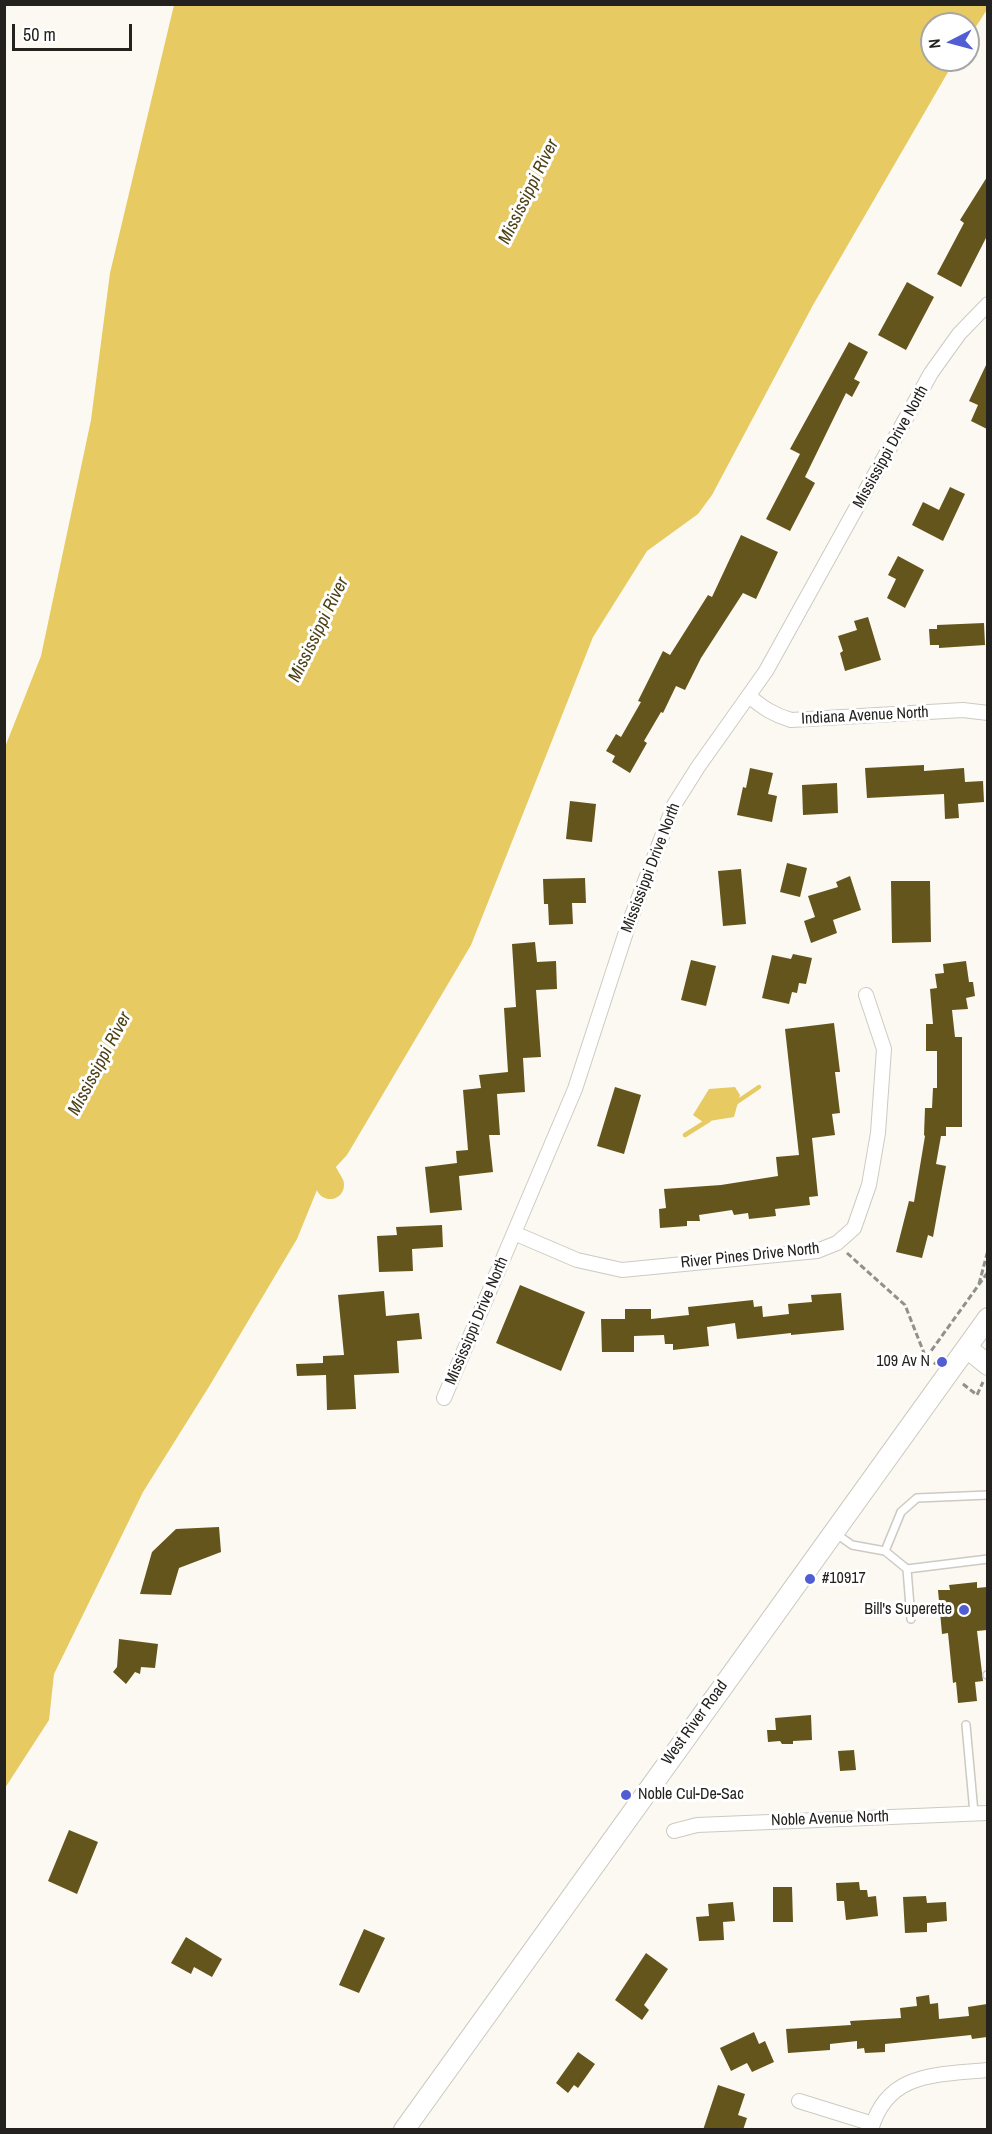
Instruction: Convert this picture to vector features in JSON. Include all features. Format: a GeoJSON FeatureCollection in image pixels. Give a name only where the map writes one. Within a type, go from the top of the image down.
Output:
{"type":"FeatureCollection","features":[{"type":"Feature","properties":{"kind":"main road","name":"West River Road"},"geometry":{"type":"LineString","coordinates":[[404,2130],[987,1318]]}},
{"type":"Feature","properties":{"kind":"main road"},"geometry":{"type":"LineString","coordinates":[[967,1348],[986,1372]]}},
{"type":"Feature","properties":{"kind":"street","name":"Mississippi Drive North"},"geometry":{"type":"LineString","coordinates":[[444,1398],[575,1089],[628,926],[674,805],[766,671],[931,372],[959,334],[987,304]]}},
{"type":"Feature","properties":{"kind":"street"},"geometry":{"type":"LineString","coordinates":[[975,317],[987,325]]}},
{"type":"Feature","properties":{"kind":"street","name":"Indiana Avenue North"},"geometry":{"type":"LineString","coordinates":[[749,696],[765,710],[776,716],[792,720],[963,710],[987,713]]}},
{"type":"Feature","properties":{"kind":"street","name":"River Pines Drive North"},"geometry":{"type":"LineString","coordinates":[[514,1233],[577,1260],[621,1270],[817,1251],[837,1244],[854,1228],[869,1185],[878,1133],[884,1049],[866,995]]}},
{"type":"Feature","properties":{"kind":"street","name":"Noble Avenue North"},"geometry":{"type":"LineString","coordinates":[[674,1832],[697,1825],[981,1813]]}},
{"type":"Feature","properties":{"kind":"street"},"geometry":{"type":"LineString","coordinates":[[799,2101],[872,2127],[886,2098],[909,2081],[922,2076],[987,2070]]}},
{"type":"Feature","properties":{"kind":"lane"},"geometry":{"type":"LineString","coordinates":[[885,1551],[901,1512],[917,1498],[987,1495]]}},
{"type":"Feature","properties":{"kind":"lane"},"geometry":{"type":"LineString","coordinates":[[832,1532],[852,1545],[885,1551],[907,1569],[911,1619]]}},
{"type":"Feature","properties":{"kind":"lane"},"geometry":{"type":"LineString","coordinates":[[907,1569],[987,1559]]}},
{"type":"Feature","properties":{"kind":"lane"},"geometry":{"type":"LineString","coordinates":[[966,1725],[981,1813]]}},
{"type":"Feature","properties":{"kind":"path"},"geometry":{"type":"LineString","coordinates":[[837,1244],[905,1305],[927,1358],[987,1272]]}},
{"type":"Feature","properties":{"kind":"path"},"geometry":{"type":"LineString","coordinates":[[978,1286],[987,1250]]}},
{"type":"Feature","properties":{"kind":"path"},"geometry":{"type":"LineString","coordinates":[[977,1395],[986,1372]]}},
{"type":"Feature","properties":{"kind":"water","name":"Mississippi River"},"geometry":{"type":"Polygon","coordinates":[[[987,4],[988,8],[980,20],[980,12],[920,12],[920,72],[948,72],[813,305],[712,495],[698,514],[647,551],[593,637],[471,945],[347,1155],[319,1185],[297,1239],[143,1492],[54,1674],[49,1720],[5,1788],[5,747],[41,656],[91,420],[110,273],[174,5],[987,4]]]}},
{"type":"Feature","properties":{"kind":"water"},"geometry":{"type":"Polygon","coordinates":[[[735,1087],[740,1095],[734,1117],[703,1122],[693,1115],[709,1089],[735,1087]]]}},
{"type":"Feature","properties":{"kind":"building"},"geometry":{"type":"Polygon","coordinates":[[[987,177],[987,236],[961,287],[937,274],[964,223],[960,220],[987,177]]]}},
{"type":"Feature","properties":{"kind":"building"},"geometry":{"type":"Polygon","coordinates":[[[907,282],[934,297],[906,350],[878,335],[907,282]]]}},
{"type":"Feature","properties":{"kind":"building"},"geometry":{"type":"Polygon","coordinates":[[[849,342],[868,352],[854,379],[860,382],[852,397],[846,393],[805,477],[815,483],[790,531],[766,519],[800,454],[790,449],[849,342]]]}},
{"type":"Feature","properties":{"kind":"building"},"geometry":{"type":"Polygon","coordinates":[[[987,363],[987,429],[971,421],[978,405],[969,401],[987,363]]]}},
{"type":"Feature","properties":{"kind":"building"},"geometry":{"type":"Polygon","coordinates":[[[950,487],[965,494],[943,541],[912,525],[923,502],[939,510],[950,487]]]}},
{"type":"Feature","properties":{"kind":"building"},"geometry":{"type":"Polygon","coordinates":[[[741,535],[778,552],[756,599],[743,593],[701,658],[685,690],[676,686],[663,713],[661,712],[644,741],[647,743],[630,773],[612,762],[615,756],[606,751],[616,734],[621,737],[641,702],[638,701],[663,651],[670,655],[708,595],[712,597],[741,535]]]}},
{"type":"Feature","properties":{"kind":"building"},"geometry":{"type":"Polygon","coordinates":[[[898,556],[924,570],[905,608],[887,598],[896,579],[888,575],[898,556]]]}},
{"type":"Feature","properties":{"kind":"building"},"geometry":{"type":"Polygon","coordinates":[[[868,617],[881,660],[845,671],[840,653],[843,651],[838,636],[857,630],[854,621],[868,617]]]}},
{"type":"Feature","properties":{"kind":"building"},"geometry":{"type":"Polygon","coordinates":[[[984,623],[985,645],[939,648],[939,645],[930,645],[929,629],[937,629],[937,625],[984,623]]]}},
{"type":"Feature","properties":{"kind":"building"},"geometry":{"type":"Polygon","coordinates":[[[924,765],[924,771],[964,768],[965,782],[983,781],[984,802],[958,804],[959,818],[945,819],[944,794],[867,798],[865,768],[924,765]]]}},
{"type":"Feature","properties":{"kind":"building"},"geometry":{"type":"Polygon","coordinates":[[[750,768],[773,773],[768,794],[777,796],[772,822],[737,815],[750,768]]]}},
{"type":"Feature","properties":{"kind":"building"},"geometry":{"type":"Polygon","coordinates":[[[837,783],[838,813],[803,815],[802,785],[837,783]]]}},
{"type":"Feature","properties":{"kind":"building"},"geometry":{"type":"Polygon","coordinates":[[[570,801],[596,804],[592,842],[566,839],[570,801]]]}},
{"type":"Feature","properties":{"kind":"building"},"geometry":{"type":"Polygon","coordinates":[[[787,863],[807,868],[800,897],[780,892],[787,863]]]}},
{"type":"Feature","properties":{"kind":"building"},"geometry":{"type":"Polygon","coordinates":[[[741,869],[746,924],[723,926],[718,871],[741,869]]]}},
{"type":"Feature","properties":{"kind":"building"},"geometry":{"type":"Polygon","coordinates":[[[850,876],[861,910],[833,920],[837,933],[811,943],[804,921],[815,917],[808,896],[838,887],[836,882],[850,876]]]}},
{"type":"Feature","properties":{"kind":"building"},"geometry":{"type":"Polygon","coordinates":[[[585,878],[586,903],[572,903],[573,924],[549,925],[548,904],[544,904],[543,879],[585,878]]]}},
{"type":"Feature","properties":{"kind":"building"},"geometry":{"type":"Polygon","coordinates":[[[891,881],[930,881],[931,942],[892,943],[891,881]]]}},
{"type":"Feature","properties":{"kind":"building"},"geometry":{"type":"Polygon","coordinates":[[[535,942],[537,962],[556,961],[557,989],[536,990],[541,1057],[523,1058],[525,1092],[497,1094],[500,1135],[489,1135],[493,1172],[459,1176],[462,1210],[430,1213],[425,1167],[457,1163],[456,1151],[468,1150],[463,1090],[481,1088],[479,1075],[508,1072],[504,1008],[516,1007],[512,944],[535,942]]]}},
{"type":"Feature","properties":{"kind":"building"},"geometry":{"type":"Polygon","coordinates":[[[793,954],[812,958],[806,984],[799,983],[797,993],[792,992],[789,1004],[762,998],[772,955],[791,959],[793,954]]]}},
{"type":"Feature","properties":{"kind":"building"},"geometry":{"type":"Polygon","coordinates":[[[691,960],[716,966],[706,1006],[681,1000],[691,960]]]}},
{"type":"Feature","properties":{"kind":"building"},"geometry":{"type":"Polygon","coordinates":[[[966,961],[969,982],[973,982],[975,996],[966,998],[968,1009],[952,1010],[955,1037],[962,1037],[962,1127],[946,1127],[946,1136],[941,1136],[936,1164],[946,1166],[933,1237],[928,1235],[922,1258],[896,1252],[909,1201],[914,1202],[925,1136],[925,1108],[932,1108],[933,1088],[937,1088],[937,1051],[926,1051],[926,1024],[933,1024],[930,989],[937,988],[935,974],[944,973],[943,964],[966,961]]]}},
{"type":"Feature","properties":{"kind":"building"},"geometry":{"type":"Polygon","coordinates":[[[834,1023],[840,1072],[835,1072],[840,1113],[832,1114],[835,1135],[812,1138],[818,1196],[809,1197],[810,1205],[775,1209],[776,1216],[749,1219],[748,1213],[734,1215],[732,1210],[699,1215],[700,1221],[687,1221],[687,1226],[660,1228],[659,1209],[666,1208],[664,1189],[721,1185],[778,1176],[776,1157],[799,1155],[785,1029],[834,1023]]]}},
{"type":"Feature","properties":{"kind":"building"},"geometry":{"type":"Polygon","coordinates":[[[615,1087],[641,1095],[624,1154],[597,1146],[615,1087]]]}},
{"type":"Feature","properties":{"kind":"building"},"geometry":{"type":"Polygon","coordinates":[[[442,1225],[443,1247],[412,1249],[413,1271],[379,1272],[377,1236],[397,1235],[396,1227],[442,1225]]]}},
{"type":"Feature","properties":{"kind":"building"},"geometry":{"type":"Polygon","coordinates":[[[520,1285],[585,1312],[561,1371],[496,1343],[520,1285]]]}},
{"type":"Feature","properties":{"kind":"building"},"geometry":{"type":"Polygon","coordinates":[[[384,1291],[386,1316],[419,1313],[422,1339],[397,1341],[399,1373],[354,1375],[356,1409],[327,1410],[326,1375],[297,1376],[296,1364],[323,1363],[323,1356],[344,1355],[338,1295],[384,1291]]]}},
{"type":"Feature","properties":{"kind":"building"},"geometry":{"type":"Polygon","coordinates":[[[841,1293],[844,1330],[737,1339],[735,1323],[707,1327],[709,1346],[673,1350],[673,1344],[665,1344],[664,1335],[634,1336],[634,1352],[602,1352],[601,1319],[625,1319],[625,1309],[651,1309],[651,1319],[689,1315],[688,1307],[753,1300],[754,1307],[762,1306],[763,1317],[789,1314],[788,1304],[812,1302],[811,1295],[841,1293]]]}},
{"type":"Feature","properties":{"kind":"building"},"geometry":{"type":"Polygon","coordinates":[[[219,1527],[221,1552],[179,1568],[171,1595],[140,1594],[152,1552],[176,1529],[219,1527]]]}},
{"type":"Feature","properties":{"kind":"building"},"geometry":{"type":"Polygon","coordinates":[[[977,1582],[977,1588],[987,1587],[987,1630],[977,1631],[983,1681],[975,1682],[977,1701],[958,1703],[956,1682],[953,1683],[948,1633],[942,1634],[938,1590],[950,1590],[949,1585],[977,1582]]]}},
{"type":"Feature","properties":{"kind":"building"},"geometry":{"type":"Polygon","coordinates":[[[119,1639],[158,1644],[155,1668],[141,1667],[140,1674],[135,1672],[126,1684],[113,1672],[117,1667],[119,1639]]]}},
{"type":"Feature","properties":{"kind":"building"},"geometry":{"type":"Polygon","coordinates":[[[811,1715],[812,1740],[793,1741],[793,1744],[782,1744],[780,1741],[768,1742],[767,1730],[776,1730],[775,1718],[811,1715]]]}},
{"type":"Feature","properties":{"kind":"building"},"geometry":{"type":"Polygon","coordinates":[[[854,1750],[856,1770],[840,1771],[838,1751],[854,1750]]]}},
{"type":"Feature","properties":{"kind":"building"},"geometry":{"type":"Polygon","coordinates":[[[69,1830],[98,1842],[77,1894],[48,1881],[69,1830]]]}},
{"type":"Feature","properties":{"kind":"building"},"geometry":{"type":"Polygon","coordinates":[[[859,1882],[860,1890],[867,1890],[868,1897],[876,1896],[878,1916],[846,1920],[844,1901],[837,1901],[836,1883],[859,1882]]]}},
{"type":"Feature","properties":{"kind":"building"},"geometry":{"type":"Polygon","coordinates":[[[773,1887],[792,1887],[793,1922],[773,1922],[773,1887]]]}},
{"type":"Feature","properties":{"kind":"building"},"geometry":{"type":"Polygon","coordinates":[[[926,1896],[927,1903],[946,1902],[947,1921],[927,1923],[927,1932],[905,1933],[903,1897],[926,1896]]]}},
{"type":"Feature","properties":{"kind":"building"},"geometry":{"type":"Polygon","coordinates":[[[733,1902],[735,1921],[723,1922],[724,1940],[699,1941],[696,1917],[709,1916],[708,1904],[733,1902]]]}},
{"type":"Feature","properties":{"kind":"building"},"geometry":{"type":"Polygon","coordinates":[[[364,1929],[385,1938],[359,1993],[339,1985],[364,1929]]]}},
{"type":"Feature","properties":{"kind":"building"},"geometry":{"type":"Polygon","coordinates":[[[186,1937],[222,1959],[212,1977],[194,1967],[191,1974],[171,1963],[186,1937]]]}},
{"type":"Feature","properties":{"kind":"building"},"geometry":{"type":"Polygon","coordinates":[[[646,1953],[668,1969],[644,2005],[649,2010],[642,2020],[615,2000],[646,1953]]]}},
{"type":"Feature","properties":{"kind":"building"},"geometry":{"type":"Polygon","coordinates":[[[929,1995],[930,2004],[938,2003],[939,2019],[969,2016],[968,2007],[987,2004],[987,2037],[972,2039],[971,2035],[885,2044],[885,2052],[865,2053],[864,2048],[857,2049],[857,2041],[830,2044],[830,2050],[788,2053],[786,2029],[851,2025],[850,2021],[901,2018],[900,2008],[917,2006],[916,1997],[929,1995]]]}},
{"type":"Feature","properties":{"kind":"building"},"geometry":{"type":"Polygon","coordinates":[[[754,2032],[759,2044],[765,2041],[774,2062],[752,2072],[747,2063],[731,2071],[720,2048],[754,2032]]]}},
{"type":"Feature","properties":{"kind":"building"},"geometry":{"type":"Polygon","coordinates":[[[578,2052],[595,2064],[578,2088],[574,2085],[568,2093],[556,2083],[578,2052]]]}},
{"type":"Feature","properties":{"kind":"building"},"geometry":{"type":"Polygon","coordinates":[[[718,2085],[745,2094],[738,2115],[747,2118],[743,2130],[703,2130],[718,2085]]]}},
{"type":"Feature","properties":{"kind":"waterway"},"geometry":{"type":"LineString","coordinates":[[734,1104],[759,1087]]}},
{"type":"Feature","properties":{"kind":"waterway"},"geometry":{"type":"LineString","coordinates":[[685,1135],[709,1120]]}},
{"type":"Feature","properties":{"kind":"waterway"},"geometry":{"type":"LineString","coordinates":[[307,1145],[330,1185]]}},
{"type":"Feature","properties":{"kind":"place","name":"109 Av N"},"geometry":{"type":"Point","coordinates":[942,1362]}},
{"type":"Feature","properties":{"kind":"place","name":"#10917"},"geometry":{"type":"Point","coordinates":[810,1579]}},
{"type":"Feature","properties":{"kind":"place","name":"Bill's Superette"},"geometry":{"type":"Point","coordinates":[964,1610]}},
{"type":"Feature","properties":{"kind":"place","name":"Noble Cul-De-Sac"},"geometry":{"type":"Point","coordinates":[626,1795]}}]}
